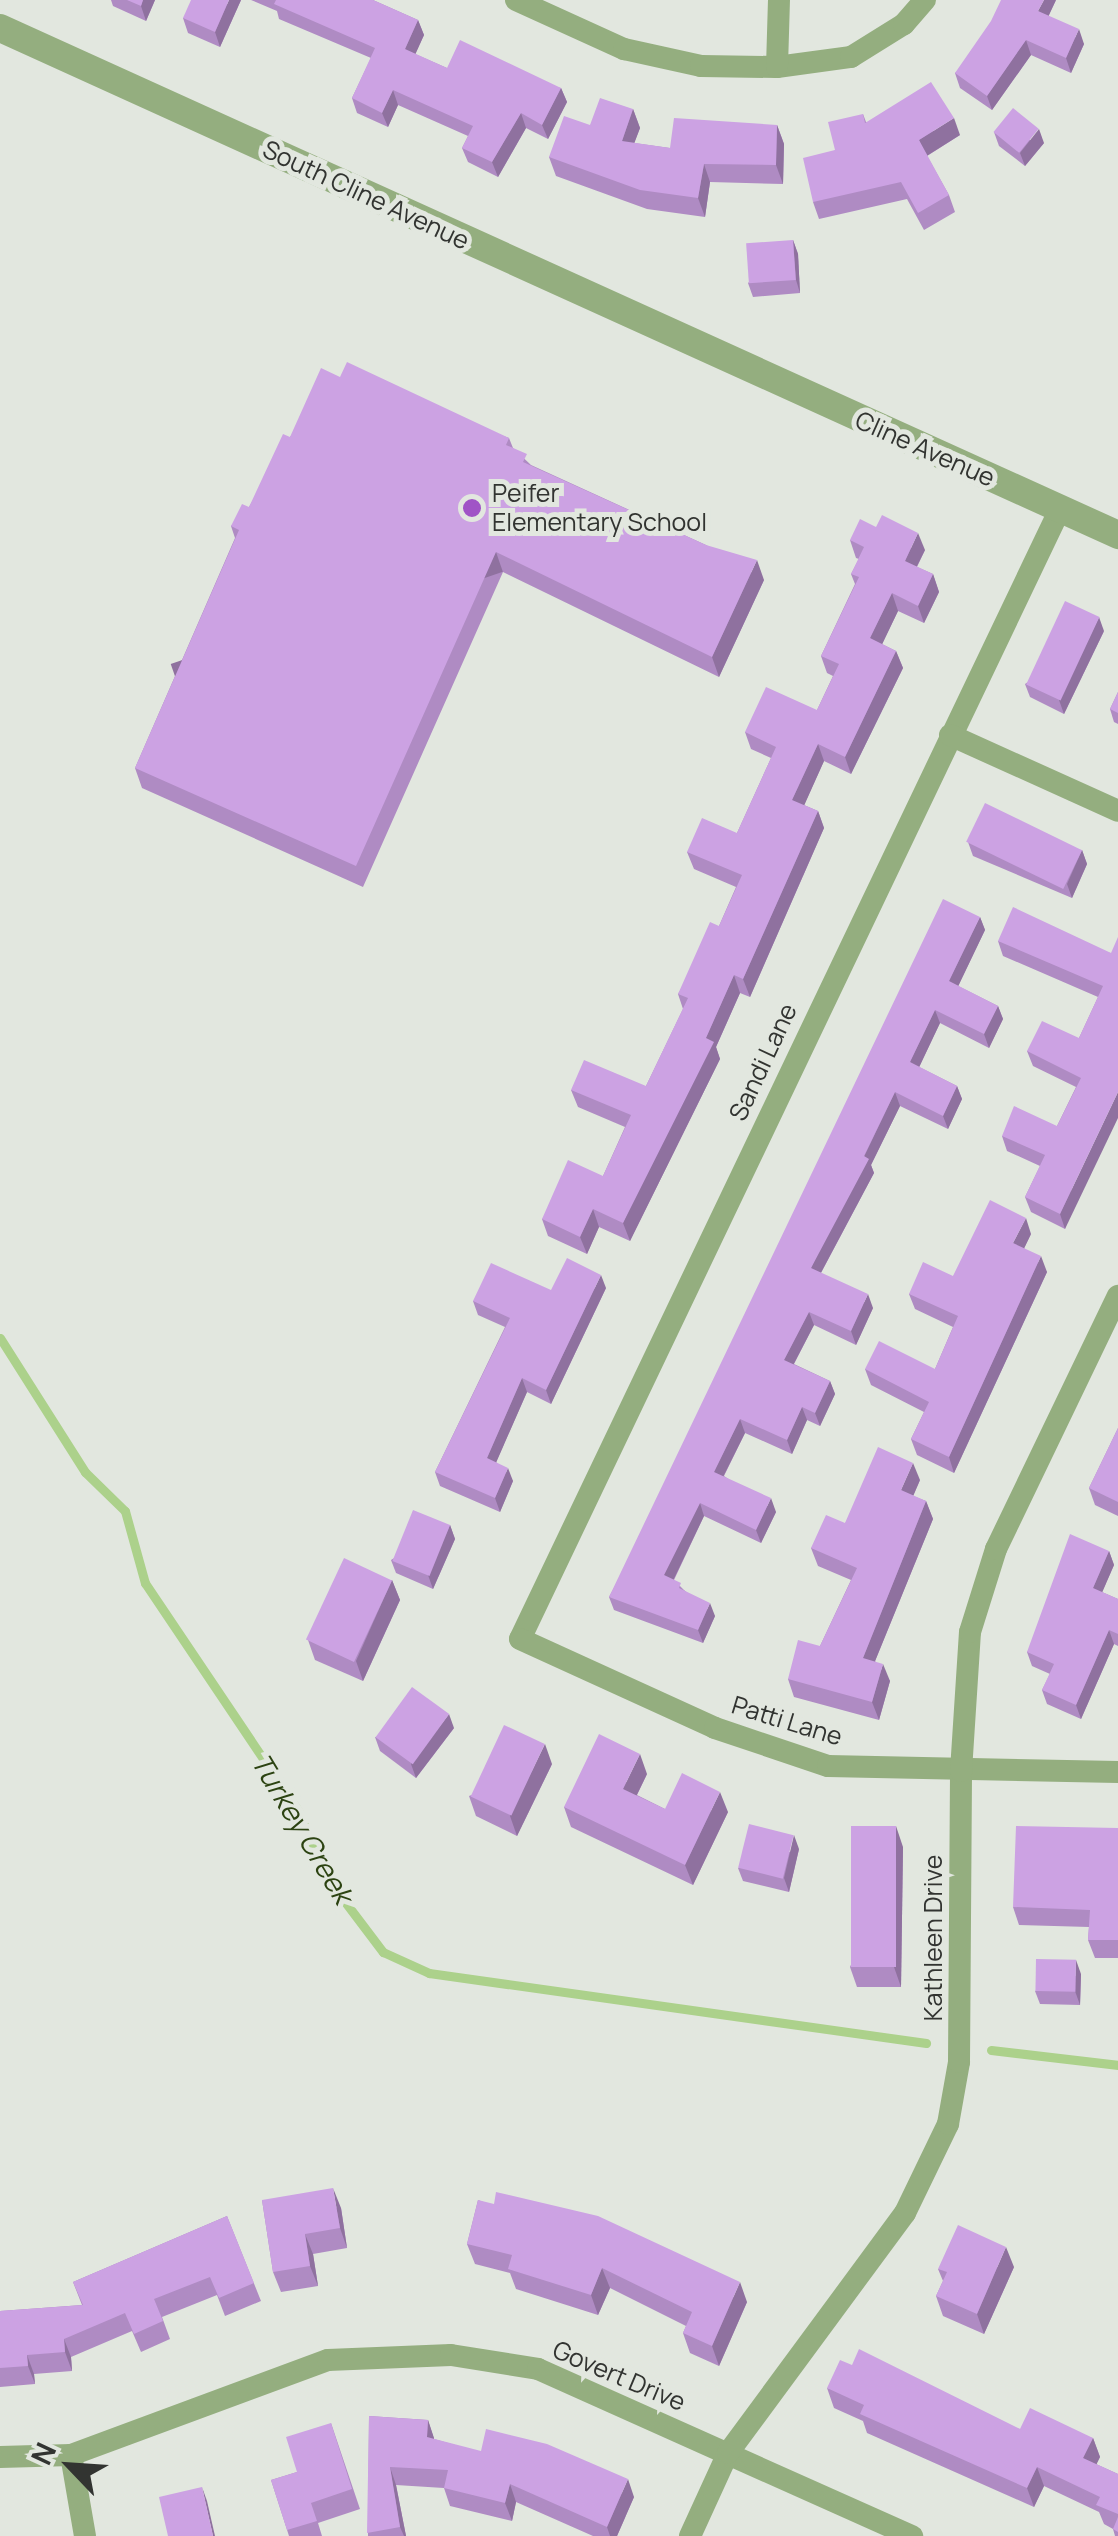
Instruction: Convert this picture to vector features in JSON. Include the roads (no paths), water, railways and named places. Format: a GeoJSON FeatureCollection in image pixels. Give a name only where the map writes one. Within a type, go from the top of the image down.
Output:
{"type":"FeatureCollection","features":[{"type":"Feature","properties":{"kind":"street"},"geometry":{"type":"LineString","coordinates":[[516,0],[624,49],[701,66],[778,67],[851,58],[904,24],[925,0]]}},
{"type":"Feature","properties":{"kind":"street"},"geometry":{"type":"LineString","coordinates":[[778,67],[779,0]]}},
{"type":"Feature","properties":{"kind":"street","name":"South Cline Avenue"},"geometry":{"type":"LineString","coordinates":[[0,28],[733,361]]}},
{"type":"Feature","properties":{"kind":"street","name":"Cline Avenue"},"geometry":{"type":"LineString","coordinates":[[733,361],[1118,536]]}},
{"type":"Feature","properties":{"kind":"street","name":"Sandi Lane"},"geometry":{"type":"LineString","coordinates":[[520,1639],[1060,510]]}},
{"type":"Feature","properties":{"kind":"street"},"geometry":{"type":"LineString","coordinates":[[950,735],[1118,812]]}},
{"type":"Feature","properties":{"kind":"street","name":"Kathleen Drive"},"geometry":{"type":"LineString","coordinates":[[690,2536],[728,2453],[905,2212],[948,2124],[959,2062],[961,1771],[970,1632],[996,1549],[1118,1296]]}},
{"type":"Feature","properties":{"kind":"street","name":"Patti Lane"},"geometry":{"type":"LineString","coordinates":[[520,1639],[715,1728],[828,1766],[1118,1772]]}},
{"type":"Feature","properties":{"kind":"street","name":"Govert Drive"},"geometry":{"type":"LineString","coordinates":[[0,2457],[71,2455],[328,2360],[451,2354],[538,2369],[912,2536]]}},
{"type":"Feature","properties":{"kind":"street"},"geometry":{"type":"LineString","coordinates":[[71,2455],[84,2536]]}},
{"type":"Feature","properties":{"kind":"waterway","name":"Turkey Creek"},"geometry":{"type":"LineString","coordinates":[[0,1338],[85,1472],[125,1511],[145,1583],[298,1811],[327,1878],[383,1952],[429,1973],[926,2043]]}},
{"type":"Feature","properties":{"kind":"waterway","name":"Turkey Creek"},"geometry":{"type":"LineString","coordinates":[[991,2050],[1118,2065]]}},
{"type":"Feature","properties":{"kind":"place","name":"Peifer Elementary School"},"geometry":{"type":"Point","coordinates":[472,508]}}]}
